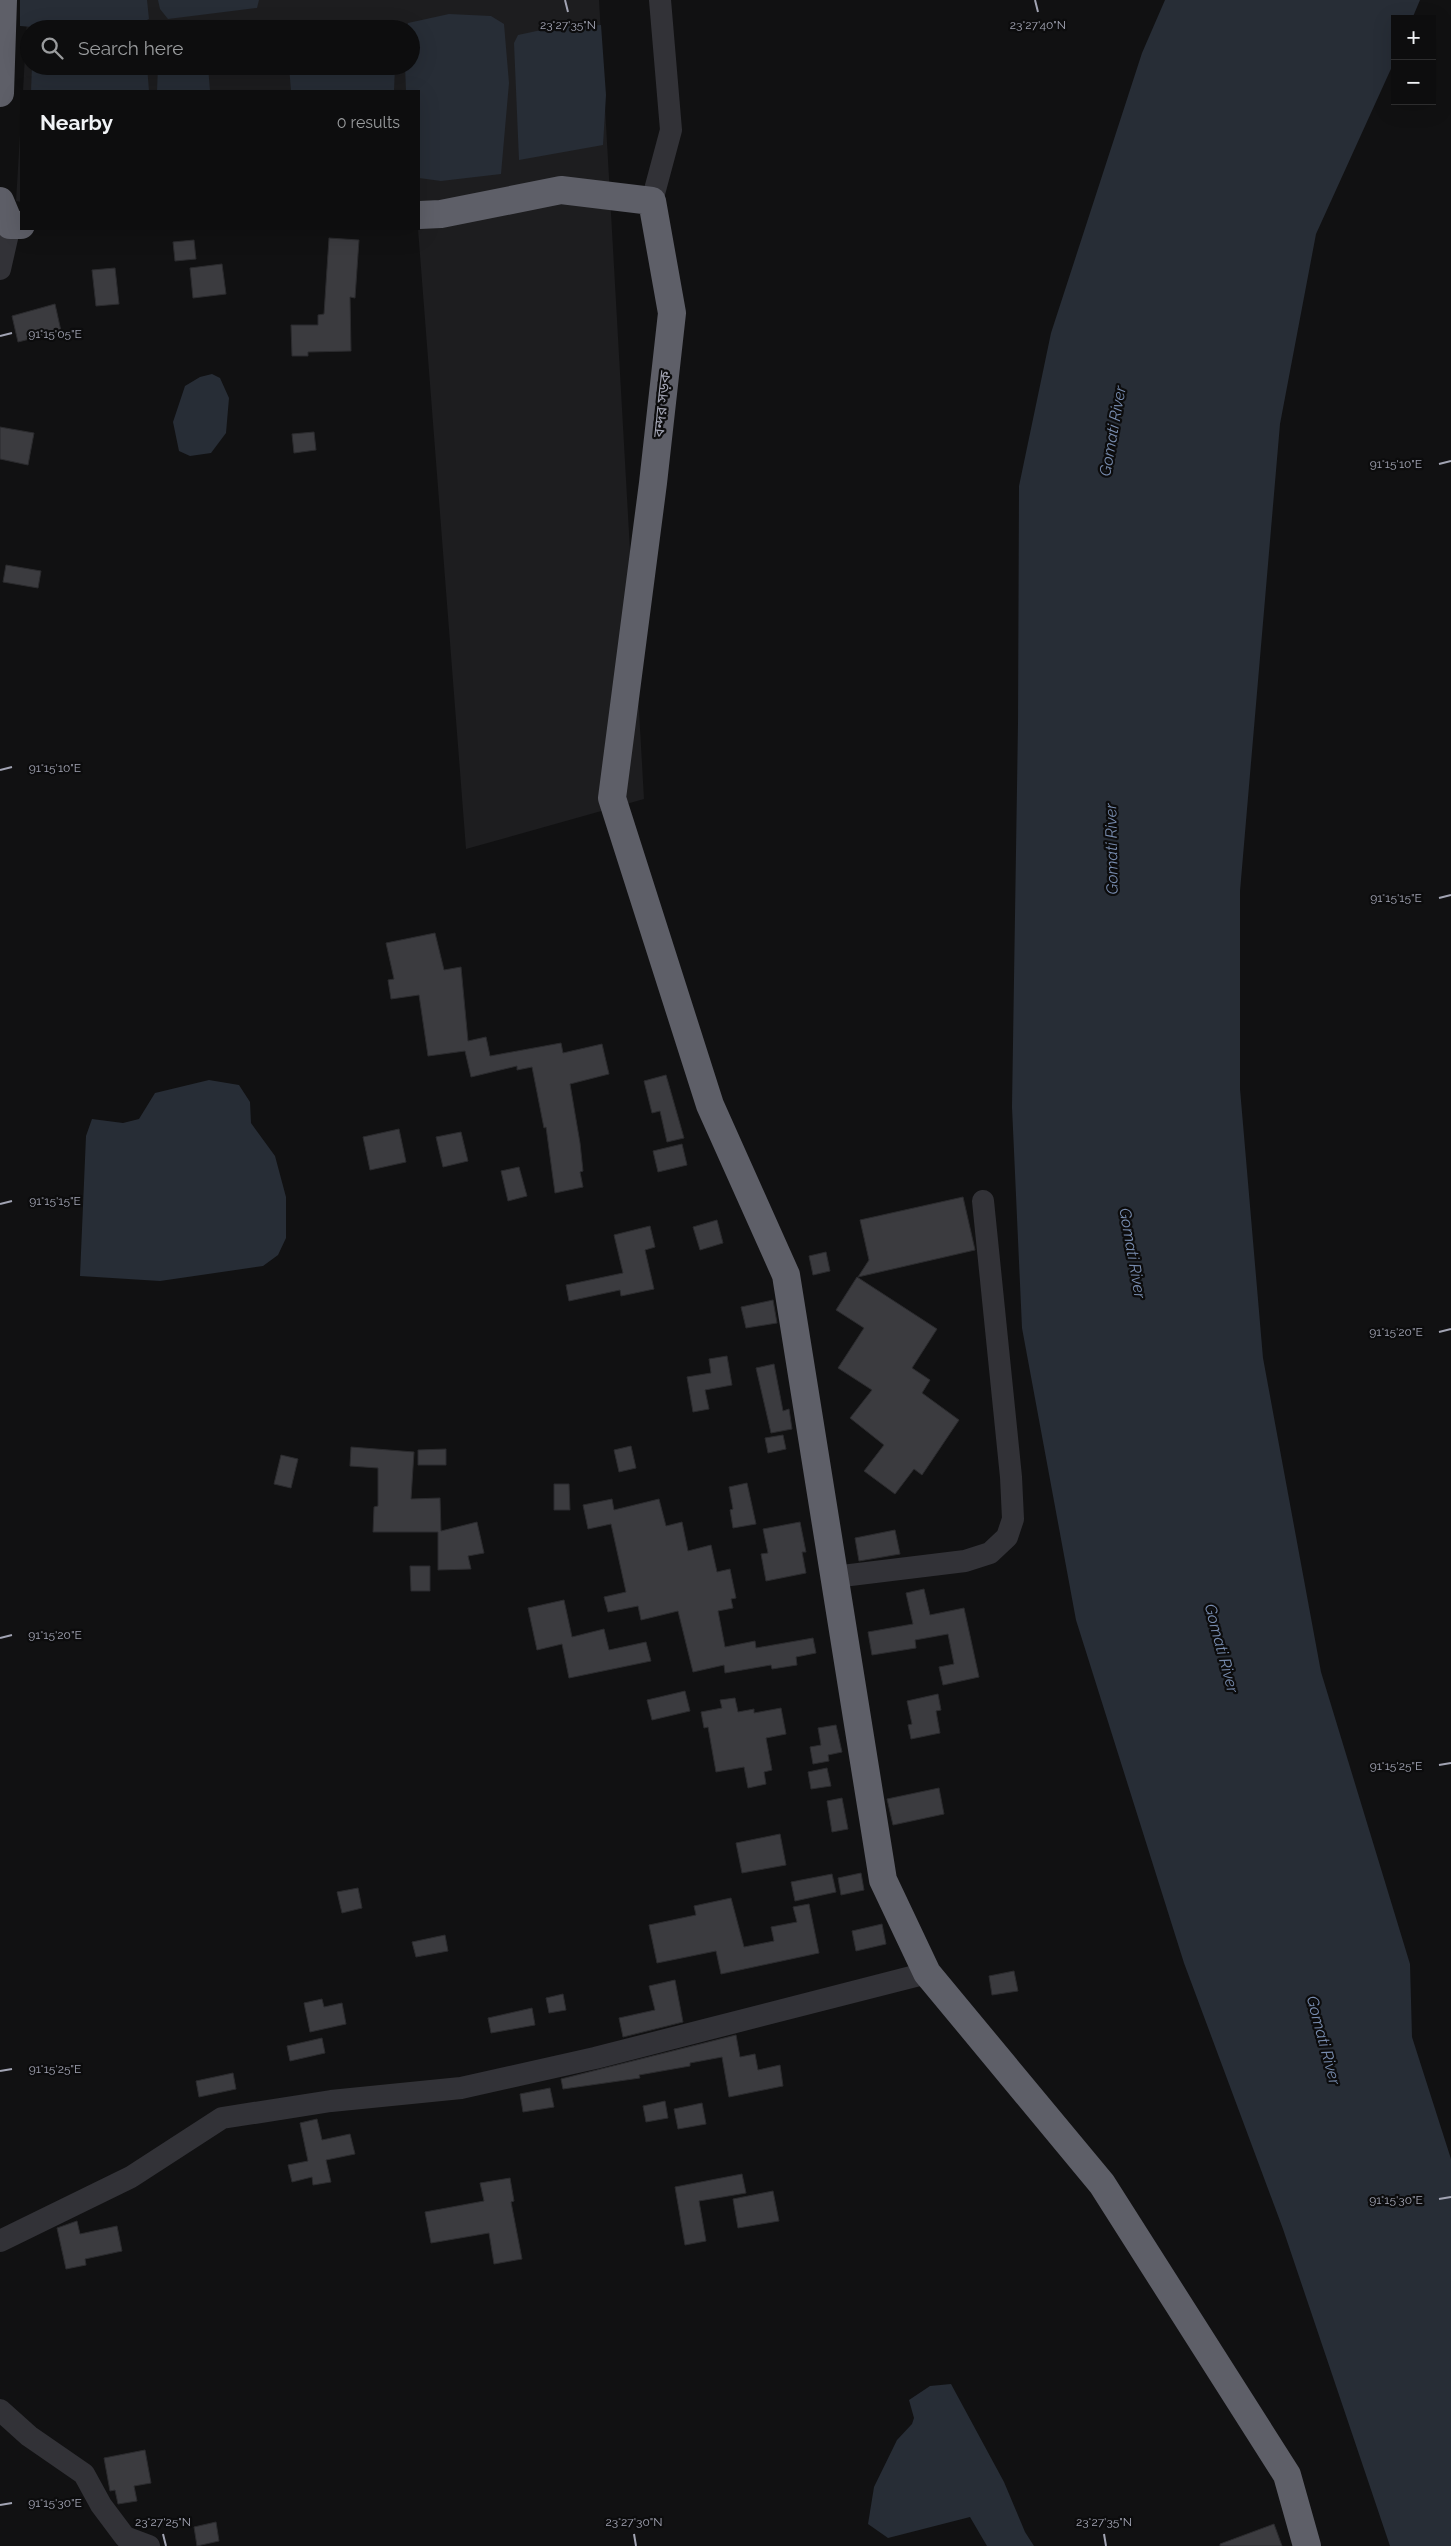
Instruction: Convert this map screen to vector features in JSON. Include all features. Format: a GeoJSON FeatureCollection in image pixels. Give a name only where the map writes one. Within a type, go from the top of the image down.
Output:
{"type":"FeatureCollection","features":[{"type":"Feature","properties":{"kind":"highway"},"geometry":{"type":"LineString","coordinates":[[0,93],[3,0]]}},
{"type":"Feature","properties":{"kind":"highway"},"geometry":{"type":"LineString","coordinates":[[420,215],[441,214],[561,190],[652,201]]}},
{"type":"Feature","properties":{"kind":"highway"},"geometry":{"type":"LineString","coordinates":[[0,201],[16,225]]}},
{"type":"Feature","properties":{"kind":"highway","name":"বন্দর সড়ক"},"geometry":{"type":"LineString","coordinates":[[652,201],[672,314],[653,483],[612,798],[710,1104],[786,1275],[883,1880],[927,1973],[1102,2184],[1287,2475],[1308,2546]]}},
{"type":"Feature","properties":{"kind":"street"},"geometry":{"type":"LineString","coordinates":[[652,201],[671,130],[660,0]]}},
{"type":"Feature","properties":{"kind":"street"},"geometry":{"type":"LineString","coordinates":[[0,269],[16,225]]}},
{"type":"Feature","properties":{"kind":"street"},"geometry":{"type":"LineString","coordinates":[[834,1576],[965,1561],[990,1553],[1007,1537],[1013,1519],[1011,1477],[983,1201]]}},
{"type":"Feature","properties":{"kind":"street"},"geometry":{"type":"LineString","coordinates":[[0,2241],[131,2177],[222,2118],[330,2101],[460,2088],[595,2058],[927,1973]]}},
{"type":"Feature","properties":{"kind":"street"},"geometry":{"type":"LineString","coordinates":[[0,2410],[28,2436],[84,2474],[101,2505],[125,2537],[150,2546]]}},
{"type":"Feature","properties":{"kind":"shaded area"},"geometry":{"type":"Polygon","coordinates":[[[28,0],[599,0],[644,799],[466,849],[418,230],[420,230],[420,90],[23,90],[24,75],[420,75],[420,20],[27,20],[28,0]]]}},
{"type":"Feature","properties":{"kind":"shaded area"},"geometry":{"type":"Polygon","coordinates":[[[20,134],[20,202],[16,201],[20,134]]]}},
{"type":"Feature","properties":{"kind":"water"},"geometry":{"type":"Polygon","coordinates":[[[20,0],[147,0],[149,19],[147,20],[20,20],[20,0]]]}},
{"type":"Feature","properties":{"kind":"water"},"geometry":{"type":"Polygon","coordinates":[[[158,0],[259,0],[257,8],[168,19],[160,9],[158,0]]]}},
{"type":"Feature","properties":{"kind":"water","name":"Gomati River"},"geometry":{"type":"Polygon","coordinates":[[[1165,0],[1420,0],[1414,15],[1391,15],[1391,69],[1316,234],[1280,424],[1240,891],[1240,1089],[1263,1358],[1321,1672],[1410,1964],[1412,2037],[1451,2159],[1451,2546],[1390,2546],[1283,2229],[1184,1963],[1076,1620],[1022,1328],[1012,1107],[1018,723],[1019,486],[1051,333],[1142,53],[1165,0]]]}},
{"type":"Feature","properties":{"kind":"water"},"geometry":{"type":"Polygon","coordinates":[[[449,14],[491,16],[504,24],[509,83],[501,174],[441,181],[420,178],[420,90],[406,90],[405,75],[420,75],[420,20],[449,14]]]}},
{"type":"Feature","properties":{"kind":"water"},"geometry":{"type":"Polygon","coordinates":[[[601,25],[606,95],[603,145],[519,160],[514,43],[518,35],[555,27],[601,25]]]}},
{"type":"Feature","properties":{"kind":"water"},"geometry":{"type":"Polygon","coordinates":[[[32,75],[148,75],[149,90],[31,90],[32,75]]]}},
{"type":"Feature","properties":{"kind":"water"},"geometry":{"type":"Polygon","coordinates":[[[158,75],[209,75],[210,90],[157,90],[158,75]]]}},
{"type":"Feature","properties":{"kind":"water"},"geometry":{"type":"Polygon","coordinates":[[[290,75],[395,75],[394,90],[291,90],[290,75]]]}},
{"type":"Feature","properties":{"kind":"water"},"geometry":{"type":"Polygon","coordinates":[[[212,374],[220,378],[229,398],[226,433],[211,453],[190,456],[179,451],[173,422],[185,386],[200,377],[212,374]]]}},
{"type":"Feature","properties":{"kind":"water"},"geometry":{"type":"Polygon","coordinates":[[[209,1080],[239,1085],[250,1102],[251,1123],[275,1156],[286,1197],[286,1238],[278,1255],[263,1266],[160,1281],[80,1276],[86,1136],[92,1119],[123,1123],[139,1119],[155,1093],[209,1080]]]}},
{"type":"Feature","properties":{"kind":"water"},"geometry":{"type":"Polygon","coordinates":[[[951,2384],[1004,2482],[1025,2532],[1034,2546],[987,2546],[970,2517],[888,2538],[868,2524],[874,2487],[897,2440],[912,2424],[914,2418],[909,2400],[930,2386],[951,2384]]]}},
{"type":"Feature","properties":{"kind":"building"},"geometry":{"type":"Polygon","coordinates":[[[329,238],[359,240],[355,298],[350,297],[351,351],[308,352],[308,356],[292,356],[291,325],[318,325],[318,315],[324,314],[329,238]]]}},
{"type":"Feature","properties":{"kind":"building"},"geometry":{"type":"Polygon","coordinates":[[[194,240],[196,259],[175,261],[173,242],[194,240]]]}},
{"type":"Feature","properties":{"kind":"building"},"geometry":{"type":"Polygon","coordinates":[[[222,264],[226,294],[193,298],[190,268],[222,264]]]}},
{"type":"Feature","properties":{"kind":"building"},"geometry":{"type":"Polygon","coordinates":[[[115,268],[119,304],[96,306],[92,270],[115,268]]]}},
{"type":"Feature","properties":{"kind":"building"},"geometry":{"type":"Polygon","coordinates":[[[55,304],[61,331],[18,342],[12,316],[55,304]]]}},
{"type":"Feature","properties":{"kind":"building"},"geometry":{"type":"Polygon","coordinates":[[[0,427],[34,433],[28,465],[0,459],[0,427]]]}},
{"type":"Feature","properties":{"kind":"building"},"geometry":{"type":"Polygon","coordinates":[[[314,432],[316,450],[294,453],[292,434],[314,432]]]}},
{"type":"Feature","properties":{"kind":"building"},"geometry":{"type":"Polygon","coordinates":[[[6,565],[41,571],[38,588],[3,582],[6,565]]]}},
{"type":"Feature","properties":{"kind":"building"},"geometry":{"type":"Polygon","coordinates":[[[435,933],[444,970],[461,967],[468,1041],[486,1037],[490,1056],[561,1043],[563,1053],[602,1044],[609,1074],[570,1084],[580,1143],[583,1171],[580,1172],[583,1187],[555,1193],[546,1127],[544,1128],[532,1067],[517,1070],[517,1066],[471,1077],[465,1051],[428,1056],[419,995],[391,999],[388,980],[394,979],[386,943],[435,933]]]}},
{"type":"Feature","properties":{"kind":"building"},"geometry":{"type":"Polygon","coordinates":[[[666,1075],[684,1138],[667,1142],[660,1111],[652,1113],[644,1081],[666,1075]]]}},
{"type":"Feature","properties":{"kind":"building"},"geometry":{"type":"Polygon","coordinates":[[[399,1129],[406,1162],[370,1170],[363,1137],[399,1129]]]}},
{"type":"Feature","properties":{"kind":"building"},"geometry":{"type":"Polygon","coordinates":[[[461,1132],[468,1161],[443,1167],[436,1137],[461,1132]]]}},
{"type":"Feature","properties":{"kind":"building"},"geometry":{"type":"Polygon","coordinates":[[[682,1144],[687,1165],[658,1172],[653,1151],[682,1144]]]}},
{"type":"Feature","properties":{"kind":"building"},"geometry":{"type":"Polygon","coordinates":[[[519,1167],[527,1196],[508,1201],[501,1171],[519,1167]]]}},
{"type":"Feature","properties":{"kind":"building"},"geometry":{"type":"Polygon","coordinates":[[[963,1197],[975,1250],[858,1277],[869,1260],[860,1220],[963,1197]]]}},
{"type":"Feature","properties":{"kind":"building"},"geometry":{"type":"Polygon","coordinates":[[[717,1220],[723,1243],[700,1250],[693,1227],[717,1220]]]}},
{"type":"Feature","properties":{"kind":"building"},"geometry":{"type":"Polygon","coordinates":[[[650,1226],[655,1247],[645,1250],[654,1289],[621,1296],[620,1290],[569,1301],[566,1285],[623,1273],[614,1235],[650,1226]]]}},
{"type":"Feature","properties":{"kind":"building"},"geometry":{"type":"Polygon","coordinates":[[[826,1252],[830,1271],[813,1275],[809,1256],[826,1252]]]}},
{"type":"Feature","properties":{"kind":"building"},"geometry":{"type":"Polygon","coordinates":[[[857,1277],[937,1329],[912,1368],[930,1380],[922,1393],[959,1420],[922,1475],[914,1469],[895,1494],[864,1471],[884,1445],[850,1418],[872,1390],[838,1368],[864,1328],[836,1310],[857,1277]]]}},
{"type":"Feature","properties":{"kind":"building"},"geometry":{"type":"Polygon","coordinates":[[[773,1300],[777,1323],[746,1328],[741,1307],[773,1300]]]}},
{"type":"Feature","properties":{"kind":"building"},"geometry":{"type":"Polygon","coordinates":[[[727,1356],[732,1385],[705,1390],[709,1409],[693,1412],[687,1377],[711,1373],[709,1359],[727,1356]]]}},
{"type":"Feature","properties":{"kind":"building"},"geometry":{"type":"Polygon","coordinates":[[[774,1364],[783,1411],[789,1409],[792,1429],[771,1433],[756,1368],[774,1364]]]}},
{"type":"Feature","properties":{"kind":"building"},"geometry":{"type":"Polygon","coordinates":[[[783,1435],[786,1449],[768,1453],[765,1438],[783,1435]]]}},
{"type":"Feature","properties":{"kind":"building"},"geometry":{"type":"Polygon","coordinates":[[[631,1446],[636,1468],[619,1472],[614,1450],[631,1446]]]}},
{"type":"Feature","properties":{"kind":"building"},"geometry":{"type":"Polygon","coordinates":[[[351,1447],[414,1452],[411,1499],[440,1498],[441,1531],[477,1522],[484,1553],[468,1556],[471,1569],[438,1570],[438,1532],[373,1532],[374,1507],[378,1506],[378,1468],[350,1466],[351,1447]]]}},
{"type":"Feature","properties":{"kind":"building"},"geometry":{"type":"Polygon","coordinates":[[[446,1449],[446,1465],[418,1465],[418,1450],[446,1449]]]}},
{"type":"Feature","properties":{"kind":"building"},"geometry":{"type":"Polygon","coordinates":[[[281,1455],[298,1459],[291,1488],[274,1484],[281,1455]]]}},
{"type":"Feature","properties":{"kind":"building"},"geometry":{"type":"Polygon","coordinates":[[[747,1483],[756,1524],[733,1528],[730,1510],[733,1509],[729,1487],[747,1483]]]}},
{"type":"Feature","properties":{"kind":"building"},"geometry":{"type":"Polygon","coordinates":[[[554,1484],[569,1484],[570,1510],[554,1510],[554,1484]]]}},
{"type":"Feature","properties":{"kind":"building"},"geometry":{"type":"Polygon","coordinates":[[[612,1499],[614,1510],[659,1499],[666,1526],[682,1522],[688,1551],[711,1545],[717,1572],[730,1569],[736,1598],[731,1599],[733,1608],[718,1611],[725,1647],[755,1641],[756,1648],[813,1638],[816,1653],[796,1657],[797,1665],[772,1669],[771,1665],[725,1673],[724,1665],[693,1672],[678,1611],[641,1620],[638,1606],[608,1612],[604,1597],[626,1592],[611,1524],[588,1529],[583,1505],[612,1499]]]}},
{"type":"Feature","properties":{"kind":"building"},"geometry":{"type":"Polygon","coordinates":[[[800,1522],[806,1552],[802,1552],[806,1573],[766,1581],[761,1554],[768,1553],[763,1529],[800,1522]]]}},
{"type":"Feature","properties":{"kind":"building"},"geometry":{"type":"Polygon","coordinates":[[[895,1530],[900,1554],[859,1561],[855,1538],[895,1530]]]}},
{"type":"Feature","properties":{"kind":"building"},"geometry":{"type":"Polygon","coordinates":[[[410,1566],[430,1566],[430,1591],[411,1591],[410,1566]]]}},
{"type":"Feature","properties":{"kind":"building"},"geometry":{"type":"Polygon","coordinates":[[[924,1589],[930,1615],[964,1608],[979,1677],[943,1685],[939,1667],[954,1664],[948,1634],[915,1640],[916,1648],[872,1655],[868,1632],[913,1624],[906,1593],[924,1589]]]}},
{"type":"Feature","properties":{"kind":"building"},"geometry":{"type":"Polygon","coordinates":[[[564,1600],[572,1637],[604,1629],[609,1650],[646,1642],[651,1661],[569,1678],[562,1644],[537,1650],[528,1608],[564,1600]]]}},
{"type":"Feature","properties":{"kind":"building"},"geometry":{"type":"Polygon","coordinates":[[[685,1691],[690,1711],[652,1720],[647,1700],[685,1691]]]}},
{"type":"Feature","properties":{"kind":"building"},"geometry":{"type":"Polygon","coordinates":[[[938,1694],[941,1710],[936,1711],[940,1733],[911,1739],[908,1725],[912,1724],[907,1701],[938,1694]]]}},
{"type":"Feature","properties":{"kind":"building"},"geometry":{"type":"Polygon","coordinates":[[[735,1698],[738,1712],[754,1709],[754,1713],[781,1708],[786,1734],[766,1738],[772,1770],[764,1772],[766,1784],[748,1788],[744,1767],[716,1772],[708,1727],[704,1728],[701,1712],[722,1708],[720,1700],[735,1698]]]}},
{"type":"Feature","properties":{"kind":"building"},"geometry":{"type":"Polygon","coordinates":[[[836,1725],[842,1752],[828,1755],[829,1761],[813,1764],[810,1747],[821,1745],[818,1728],[836,1725]]]}},
{"type":"Feature","properties":{"kind":"building"},"geometry":{"type":"Polygon","coordinates":[[[827,1768],[831,1786],[811,1789],[808,1772],[827,1768]]]}},
{"type":"Feature","properties":{"kind":"building"},"geometry":{"type":"Polygon","coordinates":[[[939,1788],[944,1814],[893,1825],[887,1799],[939,1788]]]}},
{"type":"Feature","properties":{"kind":"building"},"geometry":{"type":"Polygon","coordinates":[[[842,1798],[848,1829],[832,1832],[827,1801],[842,1798]]]}},
{"type":"Feature","properties":{"kind":"building"},"geometry":{"type":"Polygon","coordinates":[[[780,1834],[786,1865],[742,1873],[736,1843],[780,1834]]]}},
{"type":"Feature","properties":{"kind":"building"},"geometry":{"type":"Polygon","coordinates":[[[861,1873],[864,1890],[841,1895],[838,1878],[861,1873]]]}},
{"type":"Feature","properties":{"kind":"building"},"geometry":{"type":"Polygon","coordinates":[[[832,1874],[836,1892],[795,1901],[791,1882],[832,1874]]]}},
{"type":"Feature","properties":{"kind":"building"},"geometry":{"type":"Polygon","coordinates":[[[358,1888],[362,1908],[342,1913],[337,1892],[358,1888]]]}},
{"type":"Feature","properties":{"kind":"building"},"geometry":{"type":"Polygon","coordinates":[[[731,1898],[744,1947],[774,1941],[771,1927],[797,1922],[793,1907],[809,1904],[819,1953],[721,1974],[716,1951],[657,1963],[649,1925],[696,1915],[694,1906],[731,1898]]]}},
{"type":"Feature","properties":{"kind":"building"},"geometry":{"type":"Polygon","coordinates":[[[882,1924],[886,1944],[856,1951],[852,1931],[882,1924]]]}},
{"type":"Feature","properties":{"kind":"building"},"geometry":{"type":"Polygon","coordinates":[[[445,1935],[448,1951],[416,1957],[412,1942],[445,1935]]]}},
{"type":"Feature","properties":{"kind":"building"},"geometry":{"type":"Polygon","coordinates":[[[1014,1971],[1018,1991],[992,1995],[989,1976],[1014,1971]]]}},
{"type":"Feature","properties":{"kind":"building"},"geometry":{"type":"Polygon","coordinates":[[[675,1980],[683,2022],[623,2037],[619,2018],[655,2010],[649,1986],[675,1980]]]}},
{"type":"Feature","properties":{"kind":"building"},"geometry":{"type":"Polygon","coordinates":[[[563,1994],[566,2010],[549,2013],[546,1998],[563,1994]]]}},
{"type":"Feature","properties":{"kind":"building"},"geometry":{"type":"Polygon","coordinates":[[[322,1999],[324,2007],[342,2003],[346,2024],[310,2032],[304,2003],[322,1999]]]}},
{"type":"Feature","properties":{"kind":"building"},"geometry":{"type":"Polygon","coordinates":[[[532,2008],[535,2025],[491,2033],[488,2018],[532,2008]]]}},
{"type":"Feature","properties":{"kind":"building"},"geometry":{"type":"Polygon","coordinates":[[[736,2035],[740,2057],[755,2054],[758,2070],[780,2065],[783,2086],[729,2097],[722,2057],[690,2063],[690,2066],[639,2075],[640,2078],[563,2089],[561,2079],[736,2035]]]}},
{"type":"Feature","properties":{"kind":"building"},"geometry":{"type":"Polygon","coordinates":[[[322,2038],[325,2053],[290,2061],[287,2046],[322,2038]]]}},
{"type":"Feature","properties":{"kind":"building"},"geometry":{"type":"Polygon","coordinates":[[[233,2073],[236,2089],[199,2097],[196,2081],[233,2073]]]}},
{"type":"Feature","properties":{"kind":"building"},"geometry":{"type":"Polygon","coordinates":[[[550,2088],[554,2107],[523,2112],[520,2094],[550,2088]]]}},
{"type":"Feature","properties":{"kind":"building"},"geometry":{"type":"Polygon","coordinates":[[[665,2101],[668,2118],[646,2122],[643,2106],[665,2101]]]}},
{"type":"Feature","properties":{"kind":"building"},"geometry":{"type":"Polygon","coordinates":[[[702,2103],[706,2124],[678,2129],[674,2109],[702,2103]]]}},
{"type":"Feature","properties":{"kind":"building"},"geometry":{"type":"Polygon","coordinates":[[[317,2119],[322,2140],[350,2134],[355,2154],[326,2160],[331,2182],[313,2185],[312,2177],[292,2182],[288,2165],[308,2161],[300,2123],[317,2119]]]}},
{"type":"Feature","properties":{"kind":"building"},"geometry":{"type":"Polygon","coordinates":[[[742,2174],[746,2193],[699,2201],[706,2241],[685,2245],[675,2187],[742,2174]]]}},
{"type":"Feature","properties":{"kind":"building"},"geometry":{"type":"Polygon","coordinates":[[[510,2178],[514,2201],[511,2202],[522,2259],[494,2264],[489,2233],[431,2243],[425,2212],[484,2201],[480,2183],[510,2178]]]}},
{"type":"Feature","properties":{"kind":"building"},"geometry":{"type":"Polygon","coordinates":[[[773,2191],[779,2221],[738,2228],[733,2199],[773,2191]]]}},
{"type":"Feature","properties":{"kind":"building"},"geometry":{"type":"Polygon","coordinates":[[[77,2221],[80,2234],[117,2226],[122,2251],[85,2259],[86,2265],[66,2269],[57,2228],[77,2221]]]}},
{"type":"Feature","properties":{"kind":"building"},"geometry":{"type":"Polygon","coordinates":[[[145,2450],[151,2483],[134,2486],[137,2501],[118,2504],[115,2490],[110,2491],[104,2458],[145,2450]]]}},
{"type":"Feature","properties":{"kind":"building"},"geometry":{"type":"Polygon","coordinates":[[[216,2522],[219,2541],[197,2546],[194,2527],[216,2522]]]}},
{"type":"Feature","properties":{"kind":"building"},"geometry":{"type":"Polygon","coordinates":[[[1274,2524],[1282,2546],[1220,2546],[1220,2544],[1274,2524]]]}}]}
